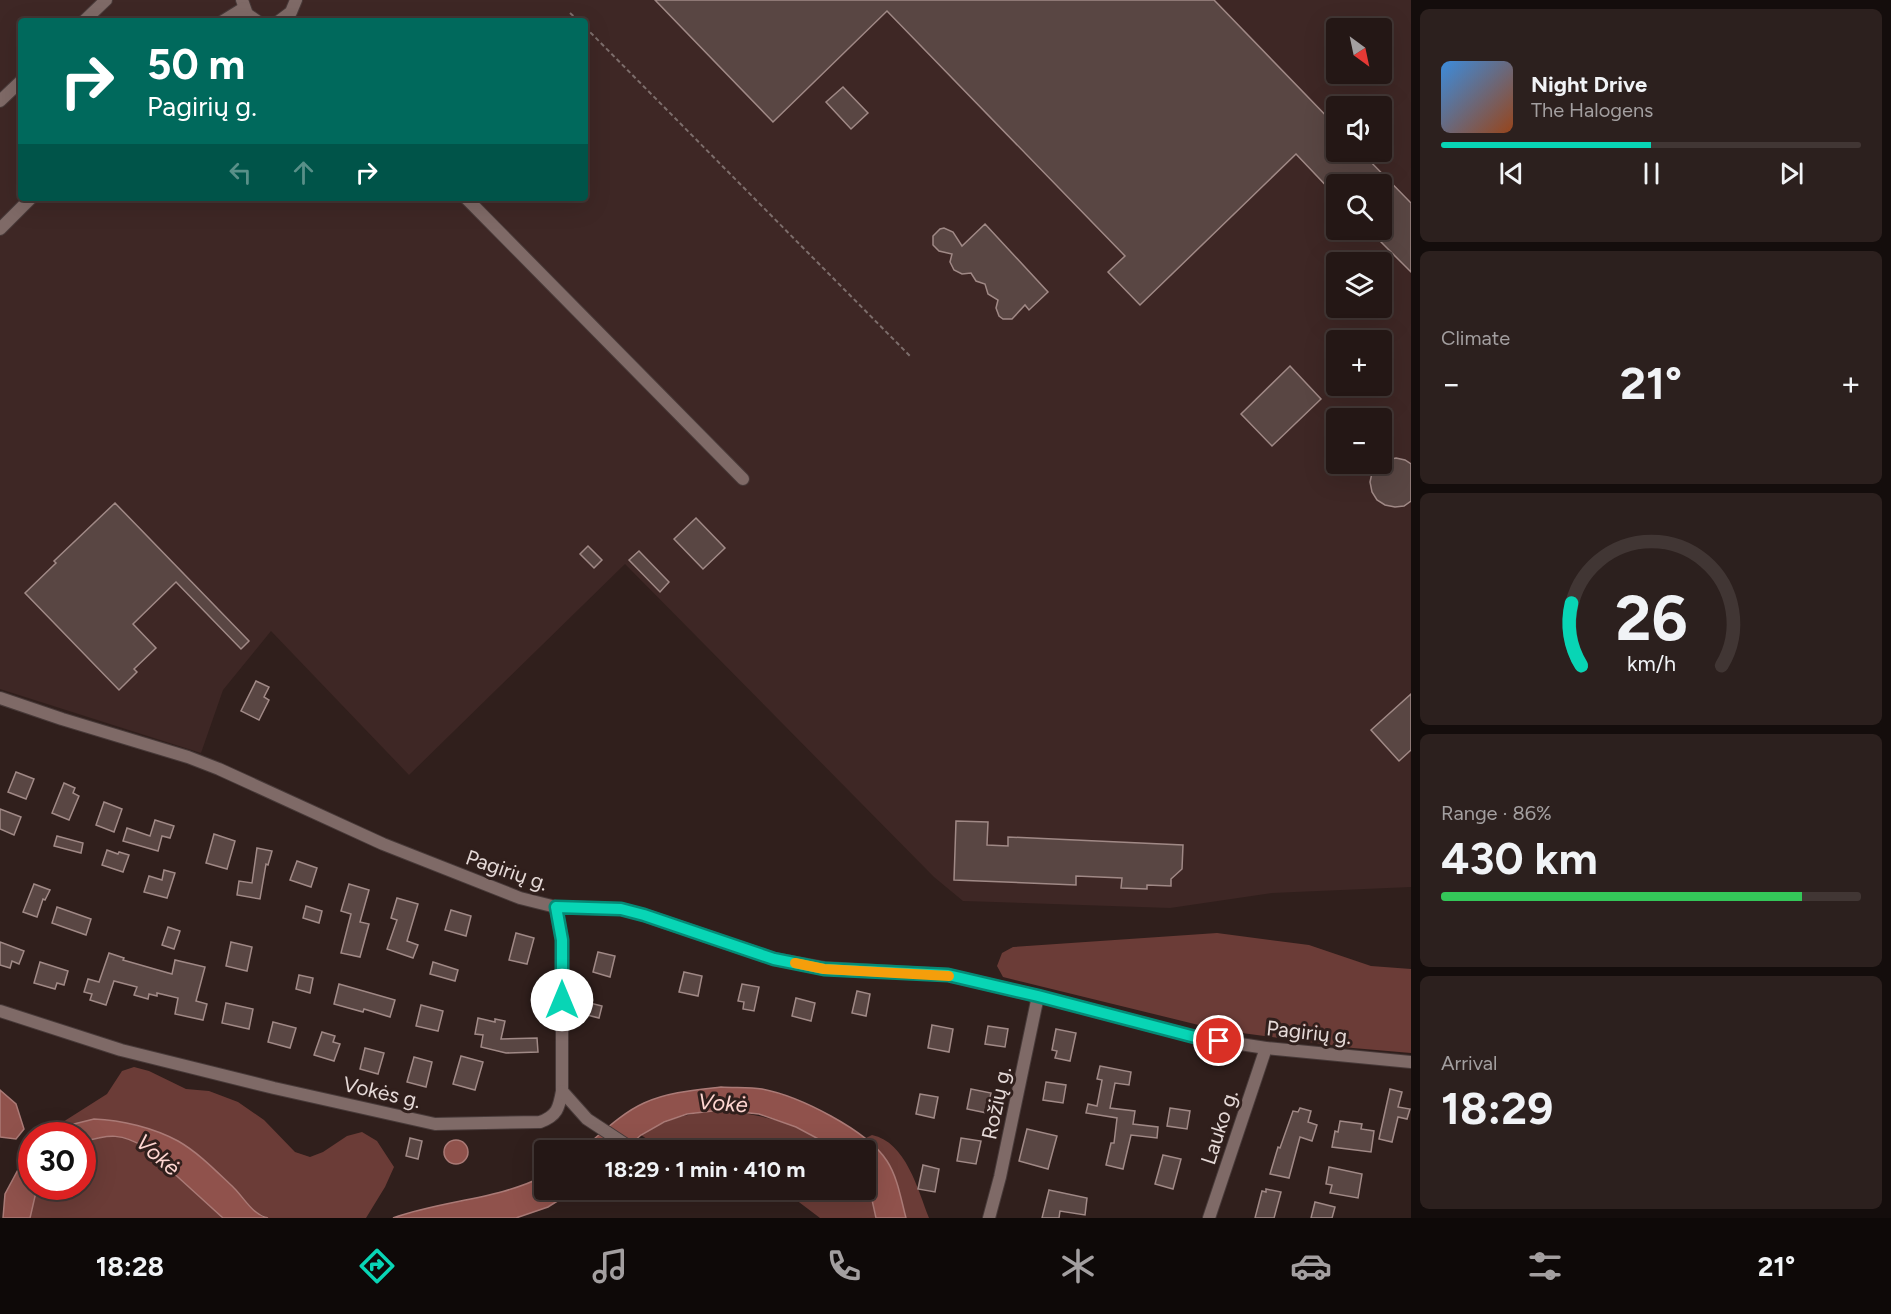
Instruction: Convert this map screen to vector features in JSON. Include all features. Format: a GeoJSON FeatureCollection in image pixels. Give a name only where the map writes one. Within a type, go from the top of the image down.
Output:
{"type":"FeatureCollection","features":[{"type":"Feature","properties":{"kind":"street"},"geometry":{"type":"LineString","coordinates":[[87,18],[105,0]]}},
{"type":"Feature","properties":{"kind":"street"},"geometry":{"type":"LineString","coordinates":[[287,18],[296,0]]}},
{"type":"Feature","properties":{"kind":"street"},"geometry":{"type":"LineString","coordinates":[[227,18],[243,4],[248,14],[253,18]]}},
{"type":"Feature","properties":{"kind":"street"},"geometry":{"type":"LineString","coordinates":[[0,102],[18,84]]}},
{"type":"Feature","properties":{"kind":"street"},"geometry":{"type":"LineString","coordinates":[[0,229],[28,201]]}},
{"type":"Feature","properties":{"kind":"street"},"geometry":{"type":"LineString","coordinates":[[469,201],[743,479]]}},
{"type":"Feature","properties":{"kind":"street","name":"Pagirių g."},"geometry":{"type":"LineString","coordinates":[[0,698],[199,761],[383,844],[520,898],[556,907],[621,909],[774,959],[824,969],[948,975],[1195,1037],[1266,1048],[1411,1062]]}},
{"type":"Feature","properties":{"kind":"street","name":"Vokės g."},"geometry":{"type":"LineString","coordinates":[[0,1011],[121,1050],[274,1088],[435,1124],[540,1122],[555,1115],[559,1109],[562,1091],[562,940],[556,907]]}},
{"type":"Feature","properties":{"kind":"street","name":"Rožių g."},"geometry":{"type":"LineString","coordinates":[[989,1218],[1000,1177],[1038,996]]}},
{"type":"Feature","properties":{"kind":"street","name":"Lauko g."},"geometry":{"type":"LineString","coordinates":[[1209,1218],[1266,1048]]}},
{"type":"Feature","properties":{"kind":"street"},"geometry":{"type":"LineString","coordinates":[[562,1091],[587,1119],[616,1140]]}},
{"type":"Feature","properties":{"kind":"path"},"geometry":{"type":"LineString","coordinates":[[570,13],[576,18]]}},
{"type":"Feature","properties":{"kind":"path"},"geometry":{"type":"LineString","coordinates":[[588,30],[910,356]]}},
{"type":"Feature","properties":{"kind":"shaded area"},"geometry":{"type":"Polygon","coordinates":[[[0,0],[1411,0],[1411,887],[1272,893],[1170,908],[963,901],[934,877],[625,564],[409,775],[271,631],[223,690],[201,753],[0,689],[0,0]]]}},
{"type":"Feature","properties":{"kind":"shaded area"},"geometry":{"type":"Polygon","coordinates":[[[1217,933],[1309,945],[1371,966],[1411,969],[1411,1053],[1353,1048],[1219,1030],[1003,977],[997,966],[1002,953],[1013,947],[1217,933]]]}},
{"type":"Feature","properties":{"kind":"shaded area"},"geometry":{"type":"Polygon","coordinates":[[[134,1067],[149,1071],[186,1089],[209,1091],[238,1102],[264,1120],[295,1152],[310,1157],[323,1152],[347,1136],[362,1132],[377,1141],[394,1167],[366,1218],[268,1218],[254,1211],[237,1191],[202,1158],[177,1141],[96,1130],[96,1122],[63,1122],[107,1094],[122,1071],[134,1067]]]}},
{"type":"Feature","properties":{"kind":"shaded area"},"geometry":{"type":"Polygon","coordinates":[[[721,1110],[753,1115],[783,1122],[823,1140],[648,1140],[641,1135],[679,1117],[721,1110]]]}},
{"type":"Feature","properties":{"kind":"shaded area"},"geometry":{"type":"Polygon","coordinates":[[[872,1135],[884,1139],[894,1147],[915,1181],[929,1218],[906,1218],[893,1174],[876,1150],[876,1140],[864,1139],[872,1135]]]}},
{"type":"Feature","properties":{"kind":"shaded area"},"geometry":{"type":"Polygon","coordinates":[[[116,1136],[131,1139],[146,1148],[223,1218],[30,1218],[34,1200],[96,1200],[96,1138],[116,1136]]]}},
{"type":"Feature","properties":{"kind":"shaded area"},"geometry":{"type":"Polygon","coordinates":[[[796,1200],[872,1200],[876,1218],[820,1218],[796,1200]]]}},
{"type":"Feature","properties":{"kind":"water","name":"Vokė"},"geometry":{"type":"Polygon","coordinates":[[[721,1087],[757,1088],[777,1093],[831,1116],[866,1140],[820,1140],[796,1127],[759,1114],[721,1110],[687,1114],[664,1122],[635,1140],[593,1140],[619,1118],[644,1103],[692,1090],[721,1087]]]}},
{"type":"Feature","properties":{"kind":"water"},"geometry":{"type":"Polygon","coordinates":[[[0,1090],[16,1104],[22,1122],[18,1122],[16,1139],[0,1137],[0,1090]]]}},
{"type":"Feature","properties":{"kind":"water","name":"Vokė"},"geometry":{"type":"Polygon","coordinates":[[[94,1119],[116,1121],[159,1132],[178,1141],[207,1163],[234,1188],[253,1210],[268,1218],[223,1218],[146,1148],[122,1137],[96,1138],[96,1122],[82,1122],[94,1119]]]}},
{"type":"Feature","properties":{"kind":"water"},"geometry":{"type":"Polygon","coordinates":[[[456,1140],[465,1143],[468,1152],[465,1161],[456,1164],[447,1161],[444,1152],[447,1143],[456,1140]]]}},
{"type":"Feature","properties":{"kind":"water"},"geometry":{"type":"Polygon","coordinates":[[[876,1148],[891,1168],[906,1218],[876,1218],[872,1200],[876,1200],[876,1148]]]}},
{"type":"Feature","properties":{"kind":"water"},"geometry":{"type":"Polygon","coordinates":[[[18,1170],[18,1200],[34,1200],[30,1218],[3,1218],[5,1194],[18,1170]]]}},
{"type":"Feature","properties":{"kind":"water"},"geometry":{"type":"Polygon","coordinates":[[[534,1180],[534,1200],[559,1200],[548,1207],[516,1218],[393,1218],[488,1195],[534,1180]]]}},
{"type":"Feature","properties":{"kind":"building"},"geometry":{"type":"Polygon","coordinates":[[[655,0],[1214,0],[1326,116],[1326,162],[1371,162],[1383,174],[1326,174],[1326,186],[1296,154],[1140,305],[1108,272],[1125,256],[887,11],[773,122],[655,0]]]}},
{"type":"Feature","properties":{"kind":"building"},"geometry":{"type":"Polygon","coordinates":[[[843,87],[868,113],[851,129],[826,102],[843,87]]]}},
{"type":"Feature","properties":{"kind":"building"},"geometry":{"type":"Polygon","coordinates":[[[1392,184],[1411,203],[1411,272],[1379,240],[1392,240],[1392,184]]]}},
{"type":"Feature","properties":{"kind":"building"},"geometry":{"type":"Polygon","coordinates":[[[985,224],[1048,292],[1029,310],[1025,305],[1012,319],[1003,319],[999,316],[996,308],[998,300],[988,294],[985,284],[976,281],[971,273],[962,274],[954,270],[950,262],[952,254],[939,251],[933,245],[933,236],[940,229],[944,228],[953,232],[962,246],[985,224]]]}},
{"type":"Feature","properties":{"kind":"building"},"geometry":{"type":"Polygon","coordinates":[[[1290,366],[1321,399],[1272,446],[1241,414],[1290,366]]]}},
{"type":"Feature","properties":{"kind":"building"},"geometry":{"type":"Polygon","coordinates":[[[1392,459],[1405,460],[1411,464],[1411,501],[1404,506],[1385,505],[1377,500],[1372,492],[1370,482],[1372,474],[1392,474],[1392,459]]]}},
{"type":"Feature","properties":{"kind":"building"},"geometry":{"type":"Polygon","coordinates":[[[115,503],[249,641],[241,649],[176,582],[133,624],[156,648],[134,669],[137,672],[119,690],[25,593],[56,563],[54,561],[115,503]]]}},
{"type":"Feature","properties":{"kind":"building"},"geometry":{"type":"Polygon","coordinates":[[[696,518],[725,548],[703,569],[674,539],[696,518]]]}},
{"type":"Feature","properties":{"kind":"building"},"geometry":{"type":"Polygon","coordinates":[[[588,546],[602,560],[594,568],[580,554],[588,546]]]}},
{"type":"Feature","properties":{"kind":"building"},"geometry":{"type":"Polygon","coordinates":[[[639,551],[669,582],[660,592],[629,560],[639,551]]]}},
{"type":"Feature","properties":{"kind":"building"},"geometry":{"type":"Polygon","coordinates":[[[256,681],[269,687],[264,697],[269,700],[259,720],[241,711],[256,681]]]}},
{"type":"Feature","properties":{"kind":"building"},"geometry":{"type":"Polygon","coordinates":[[[1411,694],[1411,750],[1399,761],[1371,730],[1411,694]]]}},
{"type":"Feature","properties":{"kind":"building"},"geometry":{"type":"Polygon","coordinates":[[[16,772],[34,779],[26,799],[8,792],[16,772]]]}},
{"type":"Feature","properties":{"kind":"building"},"geometry":{"type":"Polygon","coordinates":[[[64,783],[75,788],[73,793],[79,796],[69,820],[52,813],[64,783]]]}},
{"type":"Feature","properties":{"kind":"building"},"geometry":{"type":"Polygon","coordinates":[[[104,802],[122,809],[114,832],[96,825],[104,802]]]}},
{"type":"Feature","properties":{"kind":"building"},"geometry":{"type":"Polygon","coordinates":[[[0,809],[21,817],[14,835],[0,829],[0,809]]]}},
{"type":"Feature","properties":{"kind":"building"},"geometry":{"type":"Polygon","coordinates":[[[155,820],[174,826],[170,838],[162,836],[158,851],[123,841],[127,828],[150,836],[155,820]]]}},
{"type":"Feature","properties":{"kind":"building"},"geometry":{"type":"Polygon","coordinates":[[[956,821],[988,822],[987,845],[1008,846],[1008,837],[1183,845],[1182,869],[1171,879],[1171,886],[1147,885],[1147,889],[1121,888],[1122,878],[1076,876],[1076,885],[954,880],[956,821]]]}},
{"type":"Feature","properties":{"kind":"building"},"geometry":{"type":"Polygon","coordinates":[[[214,834],[235,841],[227,869],[206,863],[214,834]]]}},
{"type":"Feature","properties":{"kind":"building"},"geometry":{"type":"Polygon","coordinates":[[[57,836],[83,843],[81,853],[54,846],[57,836]]]}},
{"type":"Feature","properties":{"kind":"building"},"geometry":{"type":"Polygon","coordinates":[[[257,848],[272,851],[268,865],[266,864],[260,899],[237,895],[239,881],[252,883],[257,848]]]}},
{"type":"Feature","properties":{"kind":"building"},"geometry":{"type":"Polygon","coordinates":[[[107,850],[129,855],[123,872],[102,865],[107,850]]]}},
{"type":"Feature","properties":{"kind":"building"},"geometry":{"type":"Polygon","coordinates":[[[297,861],[317,868],[311,887],[290,880],[297,861]]]}},
{"type":"Feature","properties":{"kind":"building"},"geometry":{"type":"Polygon","coordinates":[[[164,870],[175,873],[167,898],[144,892],[149,876],[162,880],[164,870]]]}},
{"type":"Feature","properties":{"kind":"building"},"geometry":{"type":"Polygon","coordinates":[[[34,884],[50,890],[45,900],[43,899],[37,917],[23,912],[34,884]]]}},
{"type":"Feature","properties":{"kind":"building"},"geometry":{"type":"Polygon","coordinates":[[[349,884],[369,890],[360,922],[369,924],[360,957],[341,953],[351,914],[341,911],[349,884]]]}},
{"type":"Feature","properties":{"kind":"building"},"geometry":{"type":"Polygon","coordinates":[[[397,898],[418,904],[407,941],[418,945],[413,958],[387,949],[397,920],[391,918],[397,898]]]}},
{"type":"Feature","properties":{"kind":"building"},"geometry":{"type":"Polygon","coordinates":[[[306,906],[322,911],[319,923],[303,918],[306,906]]]}},
{"type":"Feature","properties":{"kind":"building"},"geometry":{"type":"Polygon","coordinates":[[[57,907],[91,919],[86,935],[52,923],[57,907]]]}},
{"type":"Feature","properties":{"kind":"building"},"geometry":{"type":"Polygon","coordinates":[[[451,910],[471,916],[466,936],[445,930],[451,910]]]}},
{"type":"Feature","properties":{"kind":"building"},"geometry":{"type":"Polygon","coordinates":[[[168,927],[180,931],[174,949],[162,945],[168,927]]]}},
{"type":"Feature","properties":{"kind":"building"},"geometry":{"type":"Polygon","coordinates":[[[516,933],[534,938],[527,964],[509,960],[516,933]]]}},
{"type":"Feature","properties":{"kind":"building"},"geometry":{"type":"Polygon","coordinates":[[[0,942],[24,951],[19,964],[12,961],[10,968],[0,965],[0,942]]]}},
{"type":"Feature","properties":{"kind":"building"},"geometry":{"type":"Polygon","coordinates":[[[231,942],[252,947],[247,971],[226,966],[231,942]]]}},
{"type":"Feature","properties":{"kind":"building"},"geometry":{"type":"Polygon","coordinates":[[[598,952],[615,956],[610,977],[593,972],[598,952]]]}},
{"type":"Feature","properties":{"kind":"building"},"geometry":{"type":"Polygon","coordinates":[[[109,953],[124,958],[123,960],[172,974],[175,960],[205,967],[196,1001],[207,1004],[203,1020],[175,1014],[178,998],[157,993],[157,996],[149,994],[148,999],[134,995],[137,987],[114,981],[106,1005],[90,1000],[92,994],[84,992],[88,979],[99,982],[109,953]]]}},
{"type":"Feature","properties":{"kind":"building"},"geometry":{"type":"Polygon","coordinates":[[[40,962],[68,971],[64,985],[57,983],[55,989],[34,983],[40,962]]]}},
{"type":"Feature","properties":{"kind":"building"},"geometry":{"type":"Polygon","coordinates":[[[433,962],[458,970],[455,981],[430,974],[433,962]]]}},
{"type":"Feature","properties":{"kind":"building"},"geometry":{"type":"Polygon","coordinates":[[[684,972],[702,976],[698,996],[679,992],[684,972]]]}},
{"type":"Feature","properties":{"kind":"building"},"geometry":{"type":"Polygon","coordinates":[[[299,975],[313,978],[310,993],[296,989],[299,975]]]}},
{"type":"Feature","properties":{"kind":"building"},"geometry":{"type":"Polygon","coordinates":[[[339,984],[395,1000],[390,1017],[364,1009],[363,1012],[334,1004],[339,984]]]}},
{"type":"Feature","properties":{"kind":"building"},"geometry":{"type":"Polygon","coordinates":[[[742,984],[759,987],[754,1011],[743,1009],[744,1002],[738,1001],[742,984]]]}},
{"type":"Feature","properties":{"kind":"building"},"geometry":{"type":"Polygon","coordinates":[[[857,991],[870,994],[866,1016],[852,1013],[857,991]]]}},
{"type":"Feature","properties":{"kind":"building"},"geometry":{"type":"Polygon","coordinates":[[[796,998],[815,1003],[811,1021],[792,1016],[796,998]]]}},
{"type":"Feature","properties":{"kind":"building"},"geometry":{"type":"Polygon","coordinates":[[[582,1001],[602,1006],[599,1018],[579,1013],[582,1001]]]}},
{"type":"Feature","properties":{"kind":"building"},"geometry":{"type":"Polygon","coordinates":[[[226,1003],[253,1009],[249,1029],[222,1023],[226,1003]]]}},
{"type":"Feature","properties":{"kind":"building"},"geometry":{"type":"Polygon","coordinates":[[[421,1005],[443,1011],[438,1031],[416,1026],[421,1005]]]}},
{"type":"Feature","properties":{"kind":"building"},"geometry":{"type":"Polygon","coordinates":[[[478,1018],[495,1022],[495,1019],[505,1021],[501,1039],[537,1038],[538,1052],[506,1053],[481,1047],[483,1035],[475,1034],[478,1018]]]}},
{"type":"Feature","properties":{"kind":"building"},"geometry":{"type":"Polygon","coordinates":[[[273,1022],[296,1028],[290,1048],[268,1042],[273,1022]]]}},
{"type":"Feature","properties":{"kind":"building"},"geometry":{"type":"Polygon","coordinates":[[[932,1025],[953,1029],[949,1052],[928,1048],[932,1025]]]}},
{"type":"Feature","properties":{"kind":"building"},"geometry":{"type":"Polygon","coordinates":[[[988,1026],[1008,1029],[1005,1047],[985,1044],[988,1026]]]}},
{"type":"Feature","properties":{"kind":"building"},"geometry":{"type":"Polygon","coordinates":[[[1056,1029],[1076,1033],[1070,1061],[1055,1058],[1057,1051],[1052,1050],[1056,1029]]]}},
{"type":"Feature","properties":{"kind":"building"},"geometry":{"type":"Polygon","coordinates":[[[322,1032],[335,1036],[333,1042],[340,1044],[334,1061],[314,1055],[322,1032]]]}},
{"type":"Feature","properties":{"kind":"building"},"geometry":{"type":"Polygon","coordinates":[[[365,1048],[384,1053],[378,1074],[360,1069],[365,1048]]]}},
{"type":"Feature","properties":{"kind":"building"},"geometry":{"type":"Polygon","coordinates":[[[461,1056],[483,1062],[475,1090],[453,1084],[461,1056]]]}},
{"type":"Feature","properties":{"kind":"building"},"geometry":{"type":"Polygon","coordinates":[[[414,1057],[432,1062],[426,1087],[407,1082],[414,1057]]]}},
{"type":"Feature","properties":{"kind":"building"},"geometry":{"type":"Polygon","coordinates":[[[1100,1066],[1131,1072],[1129,1085],[1115,1083],[1110,1108],[1135,1111],[1133,1124],[1158,1127],[1157,1138],[1131,1135],[1123,1169],[1106,1165],[1111,1143],[1114,1143],[1117,1118],[1086,1113],[1088,1104],[1097,1106],[1102,1080],[1097,1079],[1100,1066]]]}},
{"type":"Feature","properties":{"kind":"building"},"geometry":{"type":"Polygon","coordinates":[[[1046,1082],[1066,1085],[1063,1103],[1043,1100],[1046,1082]]]}},
{"type":"Feature","properties":{"kind":"building"},"geometry":{"type":"Polygon","coordinates":[[[971,1089],[991,1093],[987,1113],[967,1109],[971,1089]]]}},
{"type":"Feature","properties":{"kind":"building"},"geometry":{"type":"Polygon","coordinates":[[[1390,1089],[1402,1092],[1398,1107],[1410,1109],[1407,1119],[1398,1117],[1392,1142],[1379,1139],[1390,1089]]]}},
{"type":"Feature","properties":{"kind":"building"},"geometry":{"type":"Polygon","coordinates":[[[920,1094],[938,1097],[934,1118],[916,1114],[920,1094]]]}},
{"type":"Feature","properties":{"kind":"building"},"geometry":{"type":"Polygon","coordinates":[[[1170,1108],[1190,1111],[1187,1129],[1167,1126],[1170,1108]]]}},
{"type":"Feature","properties":{"kind":"building"},"geometry":{"type":"Polygon","coordinates":[[[1300,1108],[1311,1111],[1308,1122],[1317,1125],[1312,1141],[1300,1137],[1289,1178],[1270,1174],[1293,1111],[1298,1112],[1300,1108]]]}},
{"type":"Feature","properties":{"kind":"building"},"geometry":{"type":"Polygon","coordinates":[[[1340,1121],[1362,1124],[1361,1129],[1374,1131],[1371,1152],[1332,1147],[1335,1131],[1338,1132],[1340,1121]]]}},
{"type":"Feature","properties":{"kind":"building"},"geometry":{"type":"Polygon","coordinates":[[[1027,1129],[1057,1136],[1048,1169],[1019,1161],[1027,1129]]]}},
{"type":"Feature","properties":{"kind":"building"},"geometry":{"type":"Polygon","coordinates":[[[410,1138],[422,1141],[418,1159],[406,1156],[410,1138]]]}},
{"type":"Feature","properties":{"kind":"building"},"geometry":{"type":"Polygon","coordinates":[[[961,1138],[981,1141],[976,1164],[957,1161],[961,1138]]]}},
{"type":"Feature","properties":{"kind":"building"},"geometry":{"type":"Polygon","coordinates":[[[1163,1155],[1181,1159],[1173,1189],[1155,1184],[1163,1155]]]}},
{"type":"Feature","properties":{"kind":"building"},"geometry":{"type":"Polygon","coordinates":[[[923,1165],[939,1169],[935,1192],[918,1189],[923,1165]]]}},
{"type":"Feature","properties":{"kind":"building"},"geometry":{"type":"Polygon","coordinates":[[[1329,1167],[1362,1174],[1358,1198],[1330,1193],[1332,1185],[1326,1184],[1329,1167]]]}},
{"type":"Feature","properties":{"kind":"building"},"geometry":{"type":"Polygon","coordinates":[[[1266,1189],[1281,1192],[1274,1218],[1255,1218],[1262,1191],[1266,1192],[1266,1189]]]}},
{"type":"Feature","properties":{"kind":"building"},"geometry":{"type":"Polygon","coordinates":[[[1049,1190],[1087,1198],[1085,1215],[1060,1211],[1059,1218],[1042,1218],[1049,1190]]]}},
{"type":"Feature","properties":{"kind":"building"},"geometry":{"type":"Polygon","coordinates":[[[1315,1202],[1335,1207],[1332,1218],[1311,1218],[1315,1202]]]}},
{"type":"Feature","properties":{"kind":"slow traffic"},"geometry":{"type":"LineString","coordinates":[[795,963],[824,969],[949,976]]}},
{"type":"Feature","properties":{"kind":"route"},"geometry":{"type":"LineString","coordinates":[[562,1000],[562,940],[556,907],[621,909],[774,959],[824,969],[948,975],[1219,1041]]}}]}
